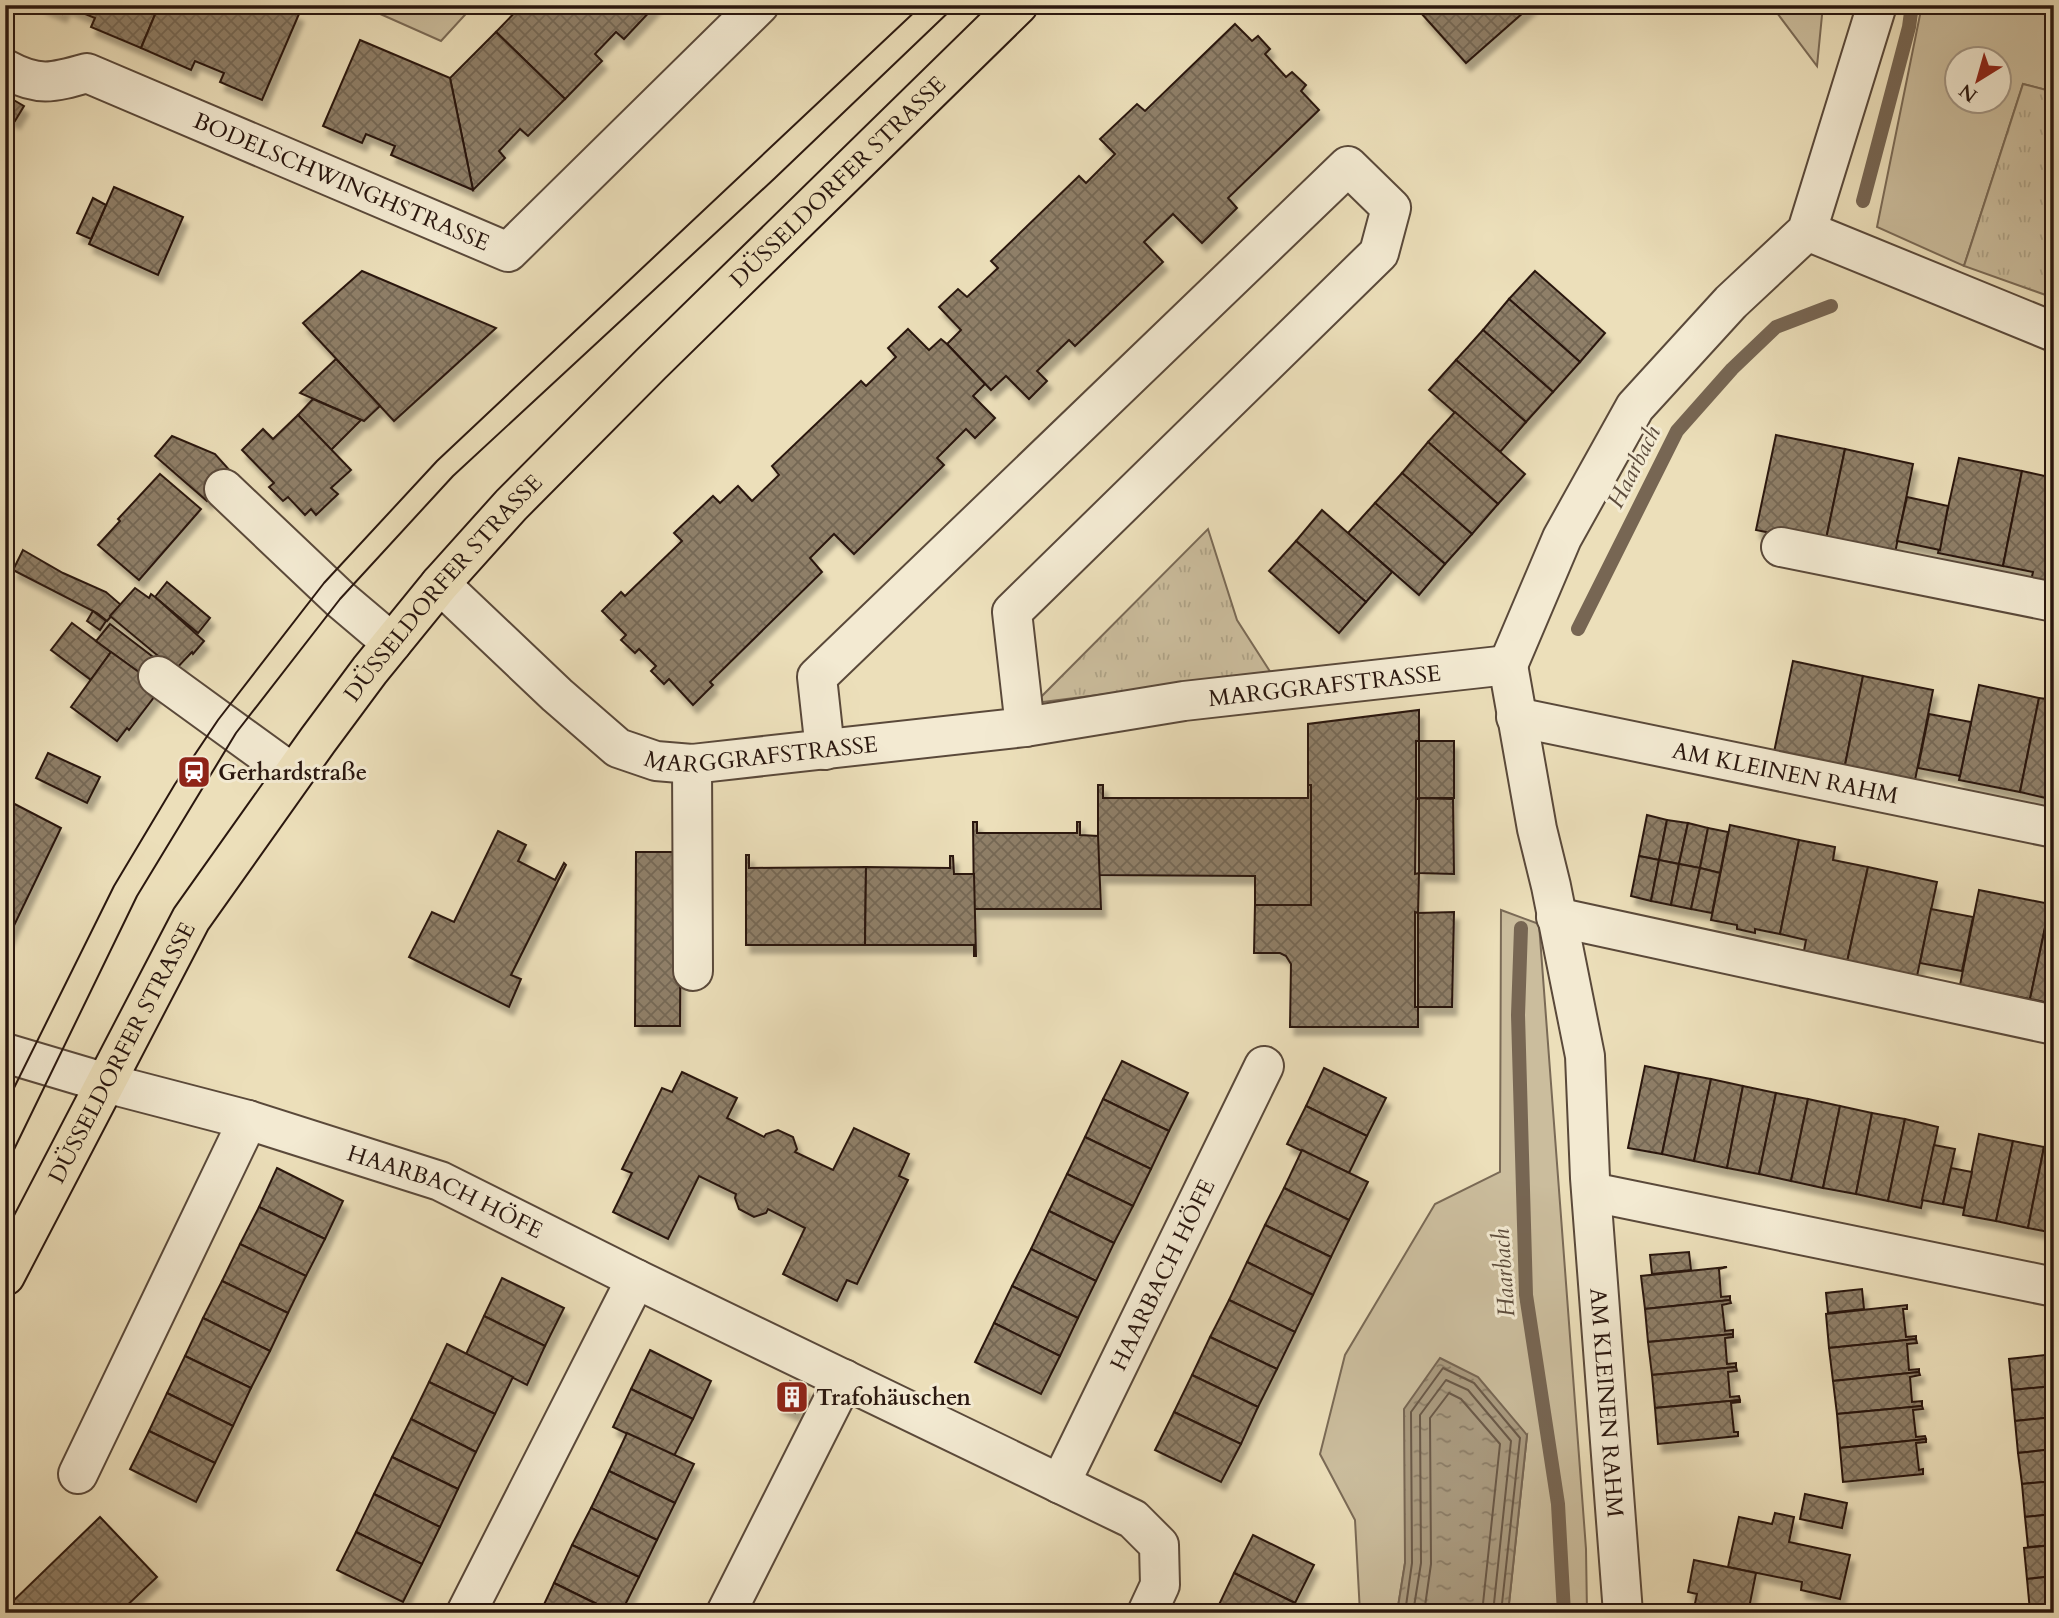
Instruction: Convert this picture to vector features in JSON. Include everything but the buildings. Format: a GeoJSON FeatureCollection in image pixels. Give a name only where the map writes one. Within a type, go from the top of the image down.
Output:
{"type":"FeatureCollection","features":[{"type":"Feature","properties":{"kind":"main road","name":"DÜSSELDORFER STRASSE"},"geometry":{"type":"LineString","coordinates":[[5,1276],[191,919],[293,774],[439,584],[511,505],[651,364],[1018,5]]}},
{"type":"Feature","properties":{"kind":"street","name":"BODELSCHWINGHSTRASSE"},"geometry":{"type":"LineString","coordinates":[[5,69],[20,77],[51,84],[87,74],[508,252],[759,5]]}},
{"type":"Feature","properties":{"kind":"street"},"geometry":{"type":"LineString","coordinates":[[1508,665],[1562,538],[1634,407],[1731,302],[1807,231],[1877,5]]}},
{"type":"Feature","properties":{"kind":"street"},"geometry":{"type":"LineString","coordinates":[[825,750],[817,677],[1348,166],[1391,208],[1379,253],[1012,612],[1025,727]]}},
{"type":"Feature","properties":{"kind":"street"},"geometry":{"type":"LineString","coordinates":[[1807,231],[2054,332]]}},
{"type":"Feature","properties":{"kind":"street"},"geometry":{"type":"LineString","coordinates":[[224,489],[340,599],[392,643]]}},
{"type":"Feature","properties":{"kind":"street"},"geometry":{"type":"LineString","coordinates":[[1781,547],[2054,602]]}},
{"type":"Feature","properties":{"kind":"street","name":"MARGGRAFSTRASSE"},"geometry":{"type":"LineString","coordinates":[[439,584],[618,748],[656,761],[692,764],[1025,727],[1184,701],[1508,665]]}},
{"type":"Feature","properties":{"kind":"street","name":"AM KLEINEN RAHM"},"geometry":{"type":"LineString","coordinates":[[1508,665],[1516,717],[1585,1056],[1592,1192],[1623,1613]]}},
{"type":"Feature","properties":{"kind":"street"},"geometry":{"type":"LineString","coordinates":[[158,677],[293,774]]}},
{"type":"Feature","properties":{"kind":"street","name":"AM KLEINEN RAHM"},"geometry":{"type":"LineString","coordinates":[[1516,717],[2054,828]]}},
{"type":"Feature","properties":{"kind":"street"},"geometry":{"type":"LineString","coordinates":[[692,764],[693,971]]}},
{"type":"Feature","properties":{"kind":"street"},"geometry":{"type":"LineString","coordinates":[[1556,917],[2054,1025]]}},
{"type":"Feature","properties":{"kind":"street"},"geometry":{"type":"LineString","coordinates":[[5,1053],[106,1083]]}},
{"type":"Feature","properties":{"kind":"street","name":"HAARBACH HÖFE"},"geometry":{"type":"LineString","coordinates":[[1060,1484],[1264,1066]]}},
{"type":"Feature","properties":{"kind":"street","name":"HAARBACH HÖFE"},"geometry":{"type":"LineString","coordinates":[[106,1083],[248,1120],[440,1181],[636,1279],[1133,1519],[1159,1545],[1160,1585],[1147,1613]]}},
{"type":"Feature","properties":{"kind":"street"},"geometry":{"type":"LineString","coordinates":[[78,1474],[248,1120]]}},
{"type":"Feature","properties":{"kind":"street"},"geometry":{"type":"LineString","coordinates":[[1592,1192],[2054,1287]]}},
{"type":"Feature","properties":{"kind":"street"},"geometry":{"type":"LineString","coordinates":[[466,1613],[636,1279]]}},
{"type":"Feature","properties":{"kind":"street"},"geometry":{"type":"LineString","coordinates":[[726,1613],[844,1379]]}},
{"type":"Feature","properties":{"kind":"green space"},"geometry":{"type":"Polygon","coordinates":[[[360,5],[474,5],[441,41],[360,5]]]}},
{"type":"Feature","properties":{"kind":"green space"},"geometry":{"type":"Polygon","coordinates":[[[1771,5],[1823,5],[1817,66],[1771,5]]]}},
{"type":"Feature","properties":{"kind":"green space"},"geometry":{"type":"Polygon","coordinates":[[[1922,5],[2054,5],[2054,92],[2023,84],[2014,112],[2014,46],[1944,46],[1944,116],[2013,116],[1964,266],[1877,227],[1922,5]]]}},
{"type":"Feature","properties":{"kind":"green space"},"geometry":{"type":"Polygon","coordinates":[[[2023,84],[2054,92],[2054,298],[1964,266],[2023,84]]]}},
{"type":"Feature","properties":{"kind":"green space"},"geometry":{"type":"Polygon","coordinates":[[[1208,529],[1237,620],[1271,673],[1035,703],[1208,529]]]}},
{"type":"Feature","properties":{"kind":"green space"},"geometry":{"type":"Polygon","coordinates":[[[1501,910],[1539,924],[1586,1549],[1587,1613],[1508,1613],[1527,1435],[1405,1563],[1397,1613],[1360,1613],[1355,1520],[1320,1454],[1345,1355],[1435,1204],[1500,1172],[1501,910]]]}},
{"type":"Feature","properties":{"kind":"water"},"geometry":{"type":"Polygon","coordinates":[[[1440,1358],[1478,1377],[1527,1435],[1508,1613],[1397,1613],[1405,1563],[1404,1409],[1440,1358]]]}},
{"type":"Feature","properties":{"kind":"waterway","name":"Haarbach"},"geometry":{"type":"LineString","coordinates":[[1863,201],[1909,27],[1912,5]]}},
{"type":"Feature","properties":{"kind":"waterway","name":"Haarbach"},"geometry":{"type":"LineString","coordinates":[[1578,629],[1677,431],[1732,369],[1776,327],[1831,306]]}},
{"type":"Feature","properties":{"kind":"waterway","name":"Haarbach"},"geometry":{"type":"LineString","coordinates":[[1521,928],[1518,1015],[1526,1295],[1558,1504],[1564,1613]]}},
{"type":"Feature","properties":{"kind":"tram line"},"geometry":{"type":"LineString","coordinates":[[5,1106],[114,886],[175,784],[218,720],[324,583],[437,461],[922,5]]}},
{"type":"Feature","properties":{"kind":"tram line"},"geometry":{"type":"LineString","coordinates":[[5,1168],[137,896],[236,733],[340,599],[453,476],[775,178],[956,5]]}},
{"type":"Feature","properties":{"kind":"place","name":"Gerhardstraße"},"geometry":{"type":"Point","coordinates":[194,772]}},
{"type":"Feature","properties":{"kind":"place","name":"Trafohäuschen"},"geometry":{"type":"Point","coordinates":[792,1397]}}]}
